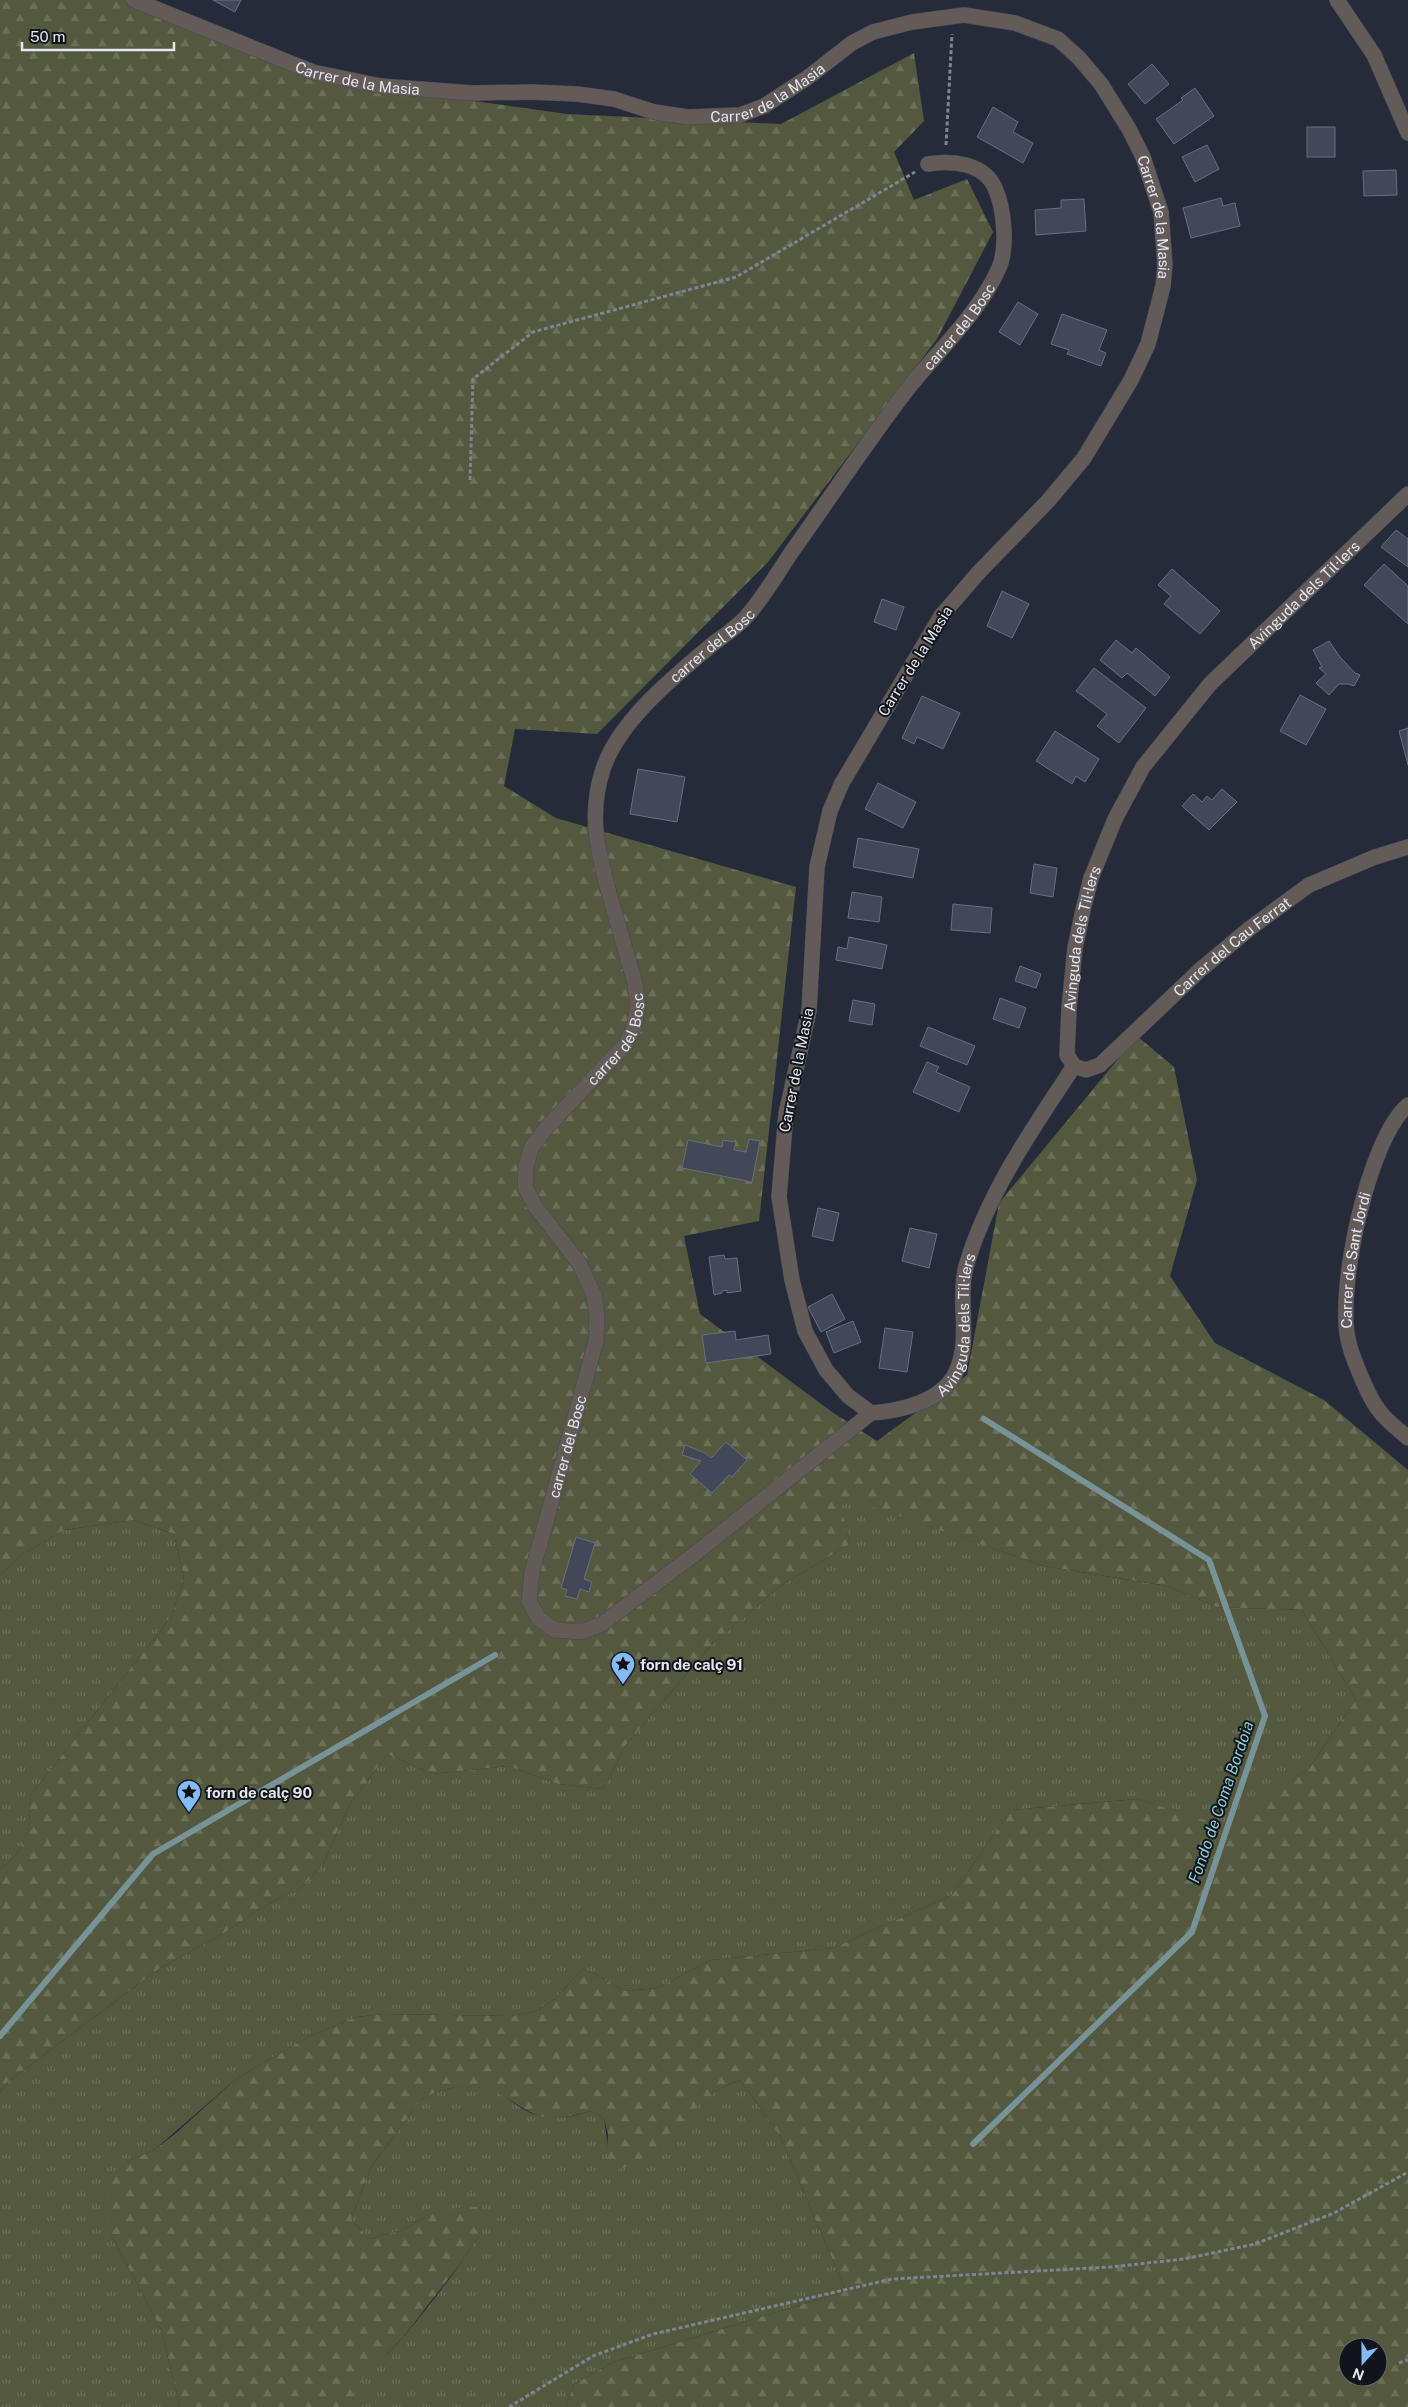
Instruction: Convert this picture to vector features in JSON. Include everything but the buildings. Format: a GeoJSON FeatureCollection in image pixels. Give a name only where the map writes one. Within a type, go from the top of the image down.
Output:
{"type":"FeatureCollection","features":[{"type":"Feature","properties":{"kind":"street","name":"Carrer de la Masia"},"geometry":{"type":"LineString","coordinates":[[134,0],[313,72],[381,86],[472,93],[532,92],[577,94],[614,99],[654,112],[688,117],[740,115],[778,98],[852,43],[873,32],[912,22],[964,15],[1024,26],[1058,39],[1084,64],[1101,84],[1129,129],[1143,157],[1160,212],[1164,265],[1159,308],[1148,344],[1117,404],[1084,458],[1054,494],[979,572],[940,616],[842,783],[823,837],[816,876],[809,1011],[786,1114],[779,1197],[792,1280],[805,1331],[826,1370],[848,1396],[871,1413]]}},
{"type":"Feature","properties":{"kind":"street"},"geometry":{"type":"LineString","coordinates":[[1337,0],[1374,55],[1408,133]]}},
{"type":"Feature","properties":{"kind":"street","name":"carrer del Bosc"},"geometry":{"type":"LineString","coordinates":[[871,1413],[696,1554],[602,1624],[581,1632],[564,1631],[555,1630],[539,1619],[530,1601],[532,1572],[596,1341],[597,1317],[594,1295],[578,1263],[535,1206],[525,1187],[526,1167],[531,1148],[547,1127],[625,1045],[634,1027],[638,1005],[635,983],[597,850],[594,823],[596,797],[604,768],[613,747],[627,725],[660,691],[746,617],[904,394],[970,314],[987,290],[1000,265],[1004,234],[1002,203],[993,182],[981,170],[945,161],[928,164]]}},
{"type":"Feature","properties":{"kind":"street","name":"Avinguda dels Til·lers"},"geometry":{"type":"LineString","coordinates":[[871,1413],[896,1412],[919,1402],[941,1391],[956,1373],[962,1346],[961,1300],[966,1264],[988,1210],[1022,1146],[1074,1066],[1067,1055],[1069,1008],[1075,948],[1083,910],[1091,878],[1115,819],[1143,768],[1210,684],[1407,498]]}},
{"type":"Feature","properties":{"kind":"street","name":"Carrer del Cau Ferrat"},"geometry":{"type":"LineString","coordinates":[[1074,1066],[1086,1070],[1100,1065],[1200,970],[1249,929],[1309,885],[1375,857],[1408,846]]}},
{"type":"Feature","properties":{"kind":"street","name":"Carrer de Sant Jordi"},"geometry":{"type":"LineString","coordinates":[[1408,1105],[1391,1126],[1380,1146],[1368,1181],[1354,1241],[1348,1280],[1346,1324],[1352,1353],[1377,1409],[1408,1438]]}},
{"type":"Feature","properties":{"kind":"path"},"geometry":{"type":"LineString","coordinates":[[945,161],[952,16]]}},
{"type":"Feature","properties":{"kind":"path"},"geometry":{"type":"LineString","coordinates":[[470,480],[473,379],[533,332],[736,277],[928,164]]}},
{"type":"Feature","properties":{"kind":"path"},"geometry":{"type":"LineString","coordinates":[[509,2407],[592,2356],[653,2334],[892,2279],[1111,2267],[1184,2259],[1228,2250],[1255,2244],[1334,2213],[1408,2172]]}},
{"type":"Feature","properties":{"kind":"path"},"geometry":{"type":"LineString","coordinates":[[1399,2363],[1408,2360]]}},
{"type":"Feature","properties":{"kind":"green space"},"geometry":{"type":"Polygon","coordinates":[[[0,0],[128,0],[311,78],[567,114],[781,124],[914,53],[924,121],[894,152],[914,200],[967,179],[993,232],[937,339],[768,562],[597,734],[515,729],[504,786],[556,818],[796,887],[759,1221],[684,1236],[700,1314],[832,1412],[877,1441],[967,1375],[999,1203],[1137,1036],[1174,1067],[1197,1180],[1170,1276],[1215,1343],[1324,1400],[1408,1470],[1408,2407],[566,2407],[574,2384],[614,2362],[846,2291],[780,2136],[740,2080],[721,2089],[705,2100],[649,2153],[633,2164],[615,2171],[607,2161],[608,2134],[604,2119],[593,2111],[562,2118],[544,2117],[530,2112],[497,2093],[468,2087],[447,2089],[428,2096],[420,2101],[371,2167],[351,2219],[369,2239],[402,2230],[425,2217],[451,2208],[478,2207],[479,2236],[463,2260],[404,2336],[363,2379],[346,2407],[180,2407],[161,2329],[110,2233],[105,2206],[110,2179],[127,2162],[154,2150],[176,2133],[236,2079],[308,2037],[356,2017],[383,2014],[512,2016],[536,2011],[556,1998],[583,1968],[625,1991],[658,1988],[711,1960],[833,1948],[952,1895],[1011,1810],[1137,1799],[1228,1827],[1309,1768],[1356,1700],[1302,1610],[1217,1607],[1167,1586],[1044,1566],[838,1495],[850,1544],[782,1585],[714,1642],[625,1746],[603,1789],[558,1784],[509,1766],[432,1774],[387,1754],[350,1804],[322,1866],[303,1886],[256,1911],[221,1935],[160,1968],[5,2084],[0,2093],[0,1869],[16,1854],[26,1837],[30,1817],[30,1796],[171,1617],[184,1578],[174,1534],[133,1520],[64,1530],[21,1555],[0,1575],[0,0]]]}},
{"type":"Feature","properties":{"kind":"green space"},"geometry":{"type":"Polygon","coordinates":[[[837,1494],[1044,1566],[1167,1586],[1217,1607],[1302,1610],[1356,1700],[1309,1768],[1228,1828],[1137,1799],[1011,1810],[952,1895],[833,1948],[711,1960],[658,1988],[625,1991],[583,1968],[556,1998],[536,2011],[512,2016],[383,2014],[356,2017],[308,2037],[236,2079],[154,2150],[127,2162],[110,2233],[161,2329],[180,2407],[0,2407],[0,2093],[5,2084],[160,1968],[221,1935],[256,1911],[303,1886],[322,1866],[350,1804],[387,1754],[432,1774],[509,1766],[558,1784],[603,1789],[625,1746],[714,1642],[782,1585],[850,1544],[837,1494]]]}},
{"type":"Feature","properties":{"kind":"green space"},"geometry":{"type":"Polygon","coordinates":[[[133,1520],[174,1534],[184,1578],[171,1617],[30,1796],[30,1817],[26,1837],[16,1854],[0,1869],[0,1575],[21,1555],[64,1530],[133,1520]]]}},
{"type":"Feature","properties":{"kind":"green space"},"geometry":{"type":"Polygon","coordinates":[[[740,2080],[780,2136],[846,2291],[614,2362],[574,2384],[566,2407],[346,2407],[364,2378],[415,2323],[453,2274],[479,2236],[425,2217],[402,2230],[369,2239],[351,2219],[371,2167],[420,2101],[437,2092],[468,2086],[497,2092],[526,2111],[537,2115],[564,2117],[593,2111],[604,2119],[608,2147],[663,2140],[707,2097],[740,2080]]]}},
{"type":"Feature","properties":{"kind":"waterway","name":"Fondo de Coma Bordoia"},"geometry":{"type":"LineString","coordinates":[[973,2144],[1192,1932],[1265,1716],[1209,1560],[984,1419]]}},
{"type":"Feature","properties":{"kind":"waterway"},"geometry":{"type":"LineString","coordinates":[[0,2036],[153,1854],[495,1655]]}},
{"type":"Feature","properties":{"kind":"place","name":"forn de calç 91"},"geometry":{"type":"Point","coordinates":[623,1685]}},
{"type":"Feature","properties":{"kind":"place","name":"forn de calç 90"},"geometry":{"type":"Point","coordinates":[189,1813]}}]}
